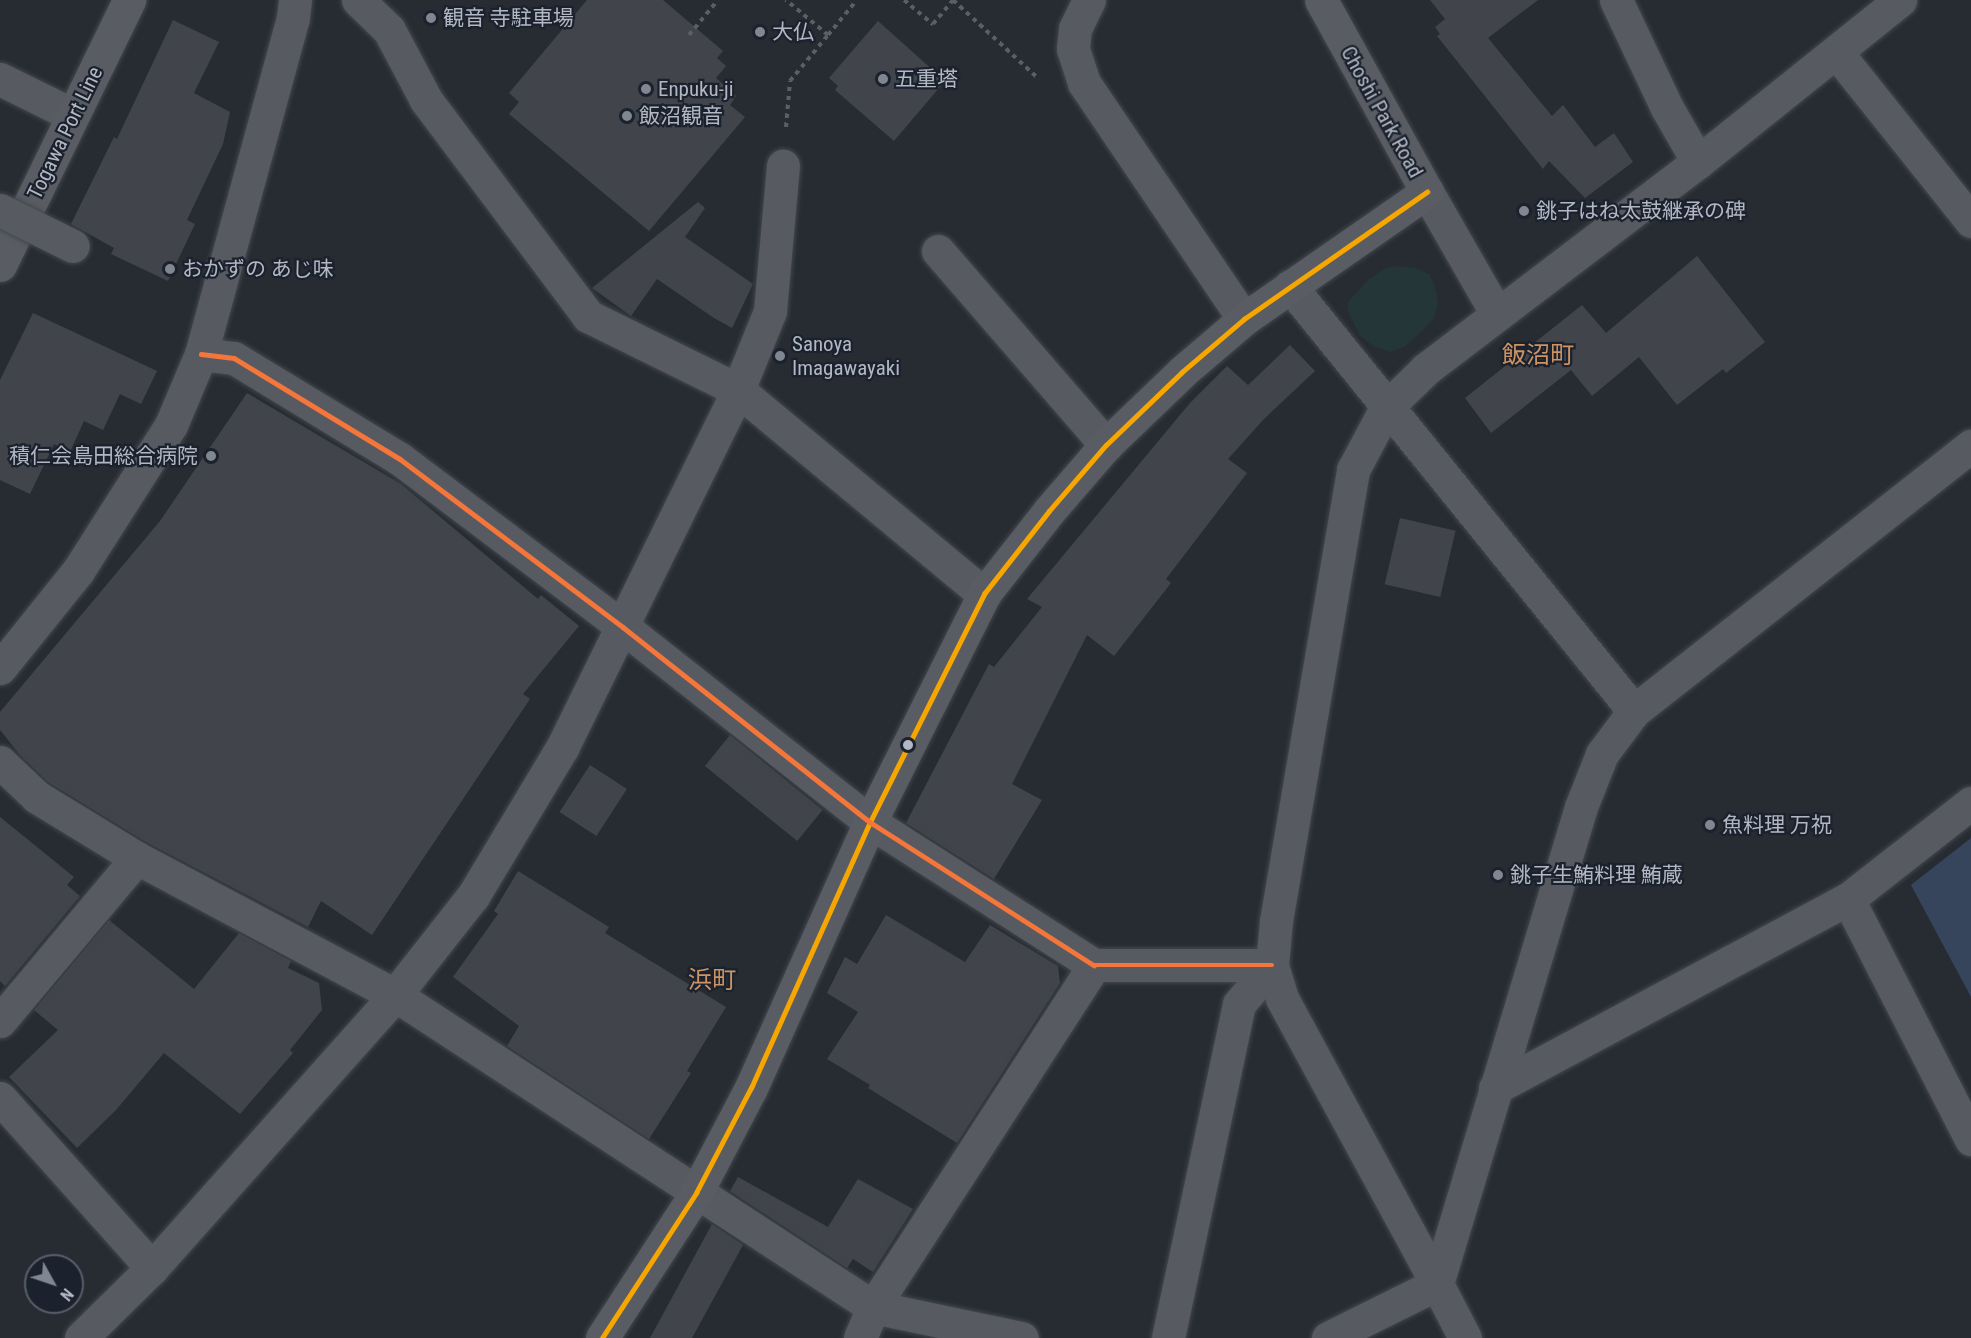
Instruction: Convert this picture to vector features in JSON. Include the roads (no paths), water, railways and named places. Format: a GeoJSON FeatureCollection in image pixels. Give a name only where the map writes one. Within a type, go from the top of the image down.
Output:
{"type":"FeatureCollection","features":[{"type":"Feature","properties":{"kind":"main road","name":"Togawa Port Line"},"geometry":{"type":"LineString","coordinates":[[0,266],[129,0]]}},
{"type":"Feature","properties":{"kind":"main road","name":"Choshi Park Road"},"geometry":{"type":"LineString","coordinates":[[602,1338],[696,1193],[751,1088],[870,822],[984,594],[1049,510],[1106,445],[1182,372],[1244,319],[1427,192],[1321,0]]}},
{"type":"Feature","properties":{"kind":"street"},"geometry":{"type":"LineString","coordinates":[[0,668],[78,571],[171,424],[201,354],[293,17],[295,0]]}},
{"type":"Feature","properties":{"kind":"street"},"geometry":{"type":"LineString","coordinates":[[358,0],[389,30],[426,100],[588,316],[738,390],[984,594]]}},
{"type":"Feature","properties":{"kind":"street"},"geometry":{"type":"LineString","coordinates":[[1089,0],[1075,29],[1073,49],[1084,83],[1244,319]]}},
{"type":"Feature","properties":{"kind":"street"},"geometry":{"type":"LineString","coordinates":[[1616,0],[1667,108],[1698,162]]}},
{"type":"Feature","properties":{"kind":"street"},"geometry":{"type":"LineString","coordinates":[[1465,1338],[1282,998],[1272,965],[1276,921],[1353,470],[1386,408],[1426,369],[1698,162],[1837,53],[1900,0]]}},
{"type":"Feature","properties":{"kind":"street"},"geometry":{"type":"LineString","coordinates":[[1837,53],[1971,221]]}},
{"type":"Feature","properties":{"kind":"street"},"geometry":{"type":"LineString","coordinates":[[0,79],[73,115]]}},
{"type":"Feature","properties":{"kind":"street"},"geometry":{"type":"LineString","coordinates":[[81,1338],[152,1268],[395,995],[472,896],[562,748],[738,390],[770,311],[783,166]]}},
{"type":"Feature","properties":{"kind":"street"},"geometry":{"type":"LineString","coordinates":[[1427,192],[1497,314]]}},
{"type":"Feature","properties":{"kind":"street"},"geometry":{"type":"LineString","coordinates":[[0,210],[74,246]]}},
{"type":"Feature","properties":{"kind":"street"},"geometry":{"type":"LineString","coordinates":[[938,251],[1106,445]]}},
{"type":"Feature","properties":{"kind":"street"},"geometry":{"type":"LineString","coordinates":[[1290,286],[1386,408],[1634,711]]}},
{"type":"Feature","properties":{"kind":"street"},"geometry":{"type":"LineString","coordinates":[[201,354],[234,358],[400,459],[623,627],[870,822],[1094,966],[1272,965]]}},
{"type":"Feature","properties":{"kind":"street"},"geometry":{"type":"LineString","coordinates":[[1328,1338],[1437,1284],[1581,807],[1602,754],[1634,711],[1971,446]]}},
{"type":"Feature","properties":{"kind":"street"},"geometry":{"type":"LineString","coordinates":[[0,762],[37,797],[137,858],[395,995],[873,1307],[1022,1338]]}},
{"type":"Feature","properties":{"kind":"street"},"geometry":{"type":"LineString","coordinates":[[1495,1088],[1848,899],[1971,803]]}},
{"type":"Feature","properties":{"kind":"street"},"geometry":{"type":"LineString","coordinates":[[0,1021],[137,858]]}},
{"type":"Feature","properties":{"kind":"street"},"geometry":{"type":"LineString","coordinates":[[1848,899],[1971,1139]]}},
{"type":"Feature","properties":{"kind":"street"},"geometry":{"type":"LineString","coordinates":[[1168,1338],[1239,1004],[1272,965]]}},
{"type":"Feature","properties":{"kind":"street"},"geometry":{"type":"LineString","coordinates":[[860,1338],[873,1307],[1094,966]]}},
{"type":"Feature","properties":{"kind":"street"},"geometry":{"type":"LineString","coordinates":[[0,1098],[152,1268]]}},
{"type":"Feature","properties":{"kind":"water"},"geometry":{"type":"Polygon","coordinates":[[[1971,838],[1971,997],[1911,885],[1971,838]]]}},
{"type":"Feature","properties":{"kind":"place","name":"観音 寺駐車場"},"geometry":{"type":"Point","coordinates":[431,18]}},
{"type":"Feature","properties":{"kind":"place","name":"大仏"},"geometry":{"type":"Point","coordinates":[760,32]}},
{"type":"Feature","properties":{"kind":"place","name":"五重塔"},"geometry":{"type":"Point","coordinates":[883,79]}},
{"type":"Feature","properties":{"kind":"place","name":"Enpuku-ji"},"geometry":{"type":"Point","coordinates":[646,89]}},
{"type":"Feature","properties":{"kind":"place","name":"飯沼観音"},"geometry":{"type":"Point","coordinates":[627,116]}},
{"type":"Feature","properties":{"kind":"place","name":"銚子はね太鼓継承の碑"},"geometry":{"type":"Point","coordinates":[1524,211]}},
{"type":"Feature","properties":{"kind":"place","name":"おかずの あじ味"},"geometry":{"type":"Point","coordinates":[170,269]}},
{"type":"Feature","properties":{"kind":"place","name":"Sanoya Imagawayaki"},"geometry":{"type":"Point","coordinates":[780,356]}},
{"type":"Feature","properties":{"kind":"place","name":"積仁会島田総合病院"},"geometry":{"type":"Point","coordinates":[211,456]}},
{"type":"Feature","properties":{"kind":"place","name":"魚料理 万祝"},"geometry":{"type":"Point","coordinates":[1710,825]}},
{"type":"Feature","properties":{"kind":"place","name":"銚子生鮪料理 鮪蔵"},"geometry":{"type":"Point","coordinates":[1498,875]}},
{"type":"Feature","properties":{"kind":"district","name":"飯沼町"},"geometry":{"type":"Point","coordinates":[1538,356]}},
{"type":"Feature","properties":{"kind":"district","name":"浜町"},"geometry":{"type":"Point","coordinates":[712,981]}}]}
